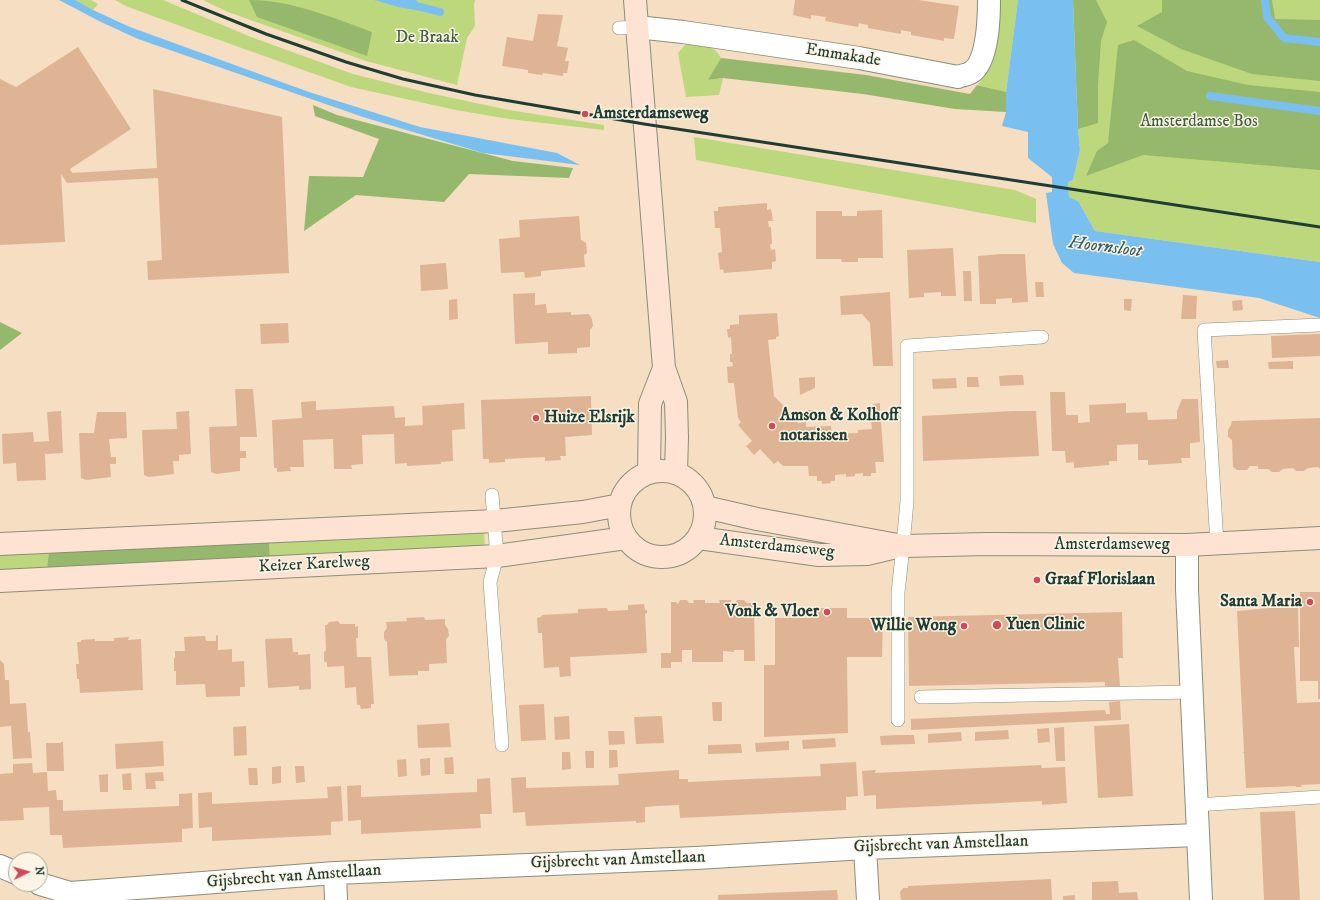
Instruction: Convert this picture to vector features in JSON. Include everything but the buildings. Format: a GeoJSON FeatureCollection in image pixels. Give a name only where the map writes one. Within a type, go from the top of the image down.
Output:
{"type":"FeatureCollection","features":[{"type":"Feature","properties":{"kind":"main road"},"geometry":{"type":"LineString","coordinates":[[635,0],[628,28],[664,368],[676,402],[676,473]]}},
{"type":"Feature","properties":{"kind":"main road"},"geometry":{"type":"LineString","coordinates":[[649,473],[650,404],[664,368]]}},
{"type":"Feature","properties":{"kind":"main road"},"geometry":{"type":"LineString","coordinates":[[662,470],[676,473],[695,486],[705,507],[704,523],[699,538],[687,550],[671,557],[654,557],[638,550],[626,538],[619,522],[620,505],[630,485],[649,473],[662,470]]}},
{"type":"Feature","properties":{"kind":"main road","name":"Keizer Karelweg"},"geometry":{"type":"LineString","coordinates":[[0,544],[495,521],[583,512],[620,505]]}},
{"type":"Feature","properties":{"kind":"main road","name":"Amsterdamseweg"},"geometry":{"type":"LineString","coordinates":[[705,507],[757,519],[903,546]]}},
{"type":"Feature","properties":{"kind":"main road","name":"Keizer Karelweg"},"geometry":{"type":"LineString","coordinates":[[0,581],[497,556],[626,538]]}},
{"type":"Feature","properties":{"kind":"main road","name":"Amsterdamseweg"},"geometry":{"type":"LineString","coordinates":[[699,538],[819,555],[867,554],[903,546],[987,544],[1187,545],[1320,538]]}},
{"type":"Feature","properties":{"kind":"street","name":"Emmakade"},"geometry":{"type":"LineString","coordinates":[[628,28],[683,32],[851,57],[958,76],[971,73],[983,55],[989,13],[989,0]]}},
{"type":"Feature","properties":{"kind":"street"},"geometry":{"type":"LineString","coordinates":[[1187,545],[1187,588],[1201,900]]}},
{"type":"Feature","properties":{"kind":"street","name":"Gijsbrecht van Amstellaan"},"geometry":{"type":"LineString","coordinates":[[48,887],[70,897],[334,873],[688,858],[865,848],[1198,835]]}},
{"type":"Feature","properties":{"kind":"street"},"geometry":{"type":"LineString","coordinates":[[865,848],[868,900]]}},
{"type":"Feature","properties":{"kind":"street"},"geometry":{"type":"LineString","coordinates":[[334,873],[336,900]]}},
{"type":"Feature","properties":{"kind":"lane"},"geometry":{"type":"LineString","coordinates":[[1216,544],[1204,330],[1320,325]]}},
{"type":"Feature","properties":{"kind":"lane"},"geometry":{"type":"LineString","coordinates":[[898,720],[898,593],[907,501],[907,346],[1042,337]]}},
{"type":"Feature","properties":{"kind":"lane"},"geometry":{"type":"LineString","coordinates":[[492,495],[497,556],[490,582],[502,745]]}},
{"type":"Feature","properties":{"kind":"lane"},"geometry":{"type":"LineString","coordinates":[[921,697],[1192,692]]}},
{"type":"Feature","properties":{"kind":"lane"},"geometry":{"type":"LineString","coordinates":[[1196,805],[1320,797]]}},
{"type":"Feature","properties":{"kind":"green space"},"geometry":{"type":"Polygon","coordinates":[[[74,0],[91,0],[98,4],[93,10],[74,0]]]}},
{"type":"Feature","properties":{"kind":"green space"},"geometry":{"type":"Polygon","coordinates":[[[115,0],[163,0],[251,37],[353,74],[429,93],[509,110],[604,125],[604,130],[509,119],[456,110],[351,87],[128,7],[115,0]]]}},
{"type":"Feature","properties":{"kind":"green space","name":"De Braak"},"geometry":{"type":"Polygon","coordinates":[[[203,0],[475,0],[475,26],[467,38],[457,85],[366,61],[228,12],[203,0]]]}},
{"type":"Feature","properties":{"kind":"green space"},"geometry":{"type":"Polygon","coordinates":[[[249,0],[297,6],[372,32],[367,56],[257,17],[249,0]]]}},
{"type":"Feature","properties":{"kind":"green space"},"geometry":{"type":"Polygon","coordinates":[[[997,0],[1018,0],[1006,92],[978,85],[986,72],[997,0]]]}},
{"type":"Feature","properties":{"kind":"green space","name":"Amsterdamse Bos"},"geometry":{"type":"Polygon","coordinates":[[[1073,0],[1320,0],[1320,262],[1095,231],[1078,201],[1069,197],[1068,182],[1073,180],[1080,150],[1073,0]]]}},
{"type":"Feature","properties":{"kind":"green space"},"geometry":{"type":"Polygon","coordinates":[[[1073,0],[1096,0],[1107,22],[1101,41],[1098,85],[1098,123],[1078,129],[1073,0]]]}},
{"type":"Feature","properties":{"kind":"green space"},"geometry":{"type":"Polygon","coordinates":[[[1162,0],[1272,0],[1275,19],[1320,20],[1320,81],[1252,74],[1181,49],[1137,26],[1162,12],[1162,0]]]}},
{"type":"Feature","properties":{"kind":"green space"},"geometry":{"type":"Polygon","coordinates":[[[1134,40],[1187,71],[1248,85],[1320,92],[1320,170],[1143,155],[1086,176],[1097,151],[1108,143],[1118,45],[1134,40]]]}},
{"type":"Feature","properties":{"kind":"green space"},"geometry":{"type":"Polygon","coordinates":[[[686,44],[706,46],[718,53],[721,58],[709,80],[723,78],[719,95],[686,97],[678,53],[686,44]]]}},
{"type":"Feature","properties":{"kind":"green space"},"geometry":{"type":"Polygon","coordinates":[[[721,58],[866,75],[970,94],[977,85],[1006,92],[1006,112],[955,109],[863,94],[723,78],[708,80],[721,58]]]}},
{"type":"Feature","properties":{"kind":"green space"},"geometry":{"type":"Polygon","coordinates":[[[313,105],[337,115],[513,161],[573,168],[569,178],[469,174],[444,202],[356,195],[304,231],[309,176],[363,177],[379,139],[315,116],[313,105]]]}},
{"type":"Feature","properties":{"kind":"green space"},"geometry":{"type":"Polygon","coordinates":[[[694,137],[1015,190],[1036,199],[1036,223],[696,160],[694,137]]]}},
{"type":"Feature","properties":{"kind":"green space"},"geometry":{"type":"Polygon","coordinates":[[[0,322],[22,333],[0,350],[0,322]]]}},
{"type":"Feature","properties":{"kind":"green space"},"geometry":{"type":"Polygon","coordinates":[[[484,527],[485,550],[270,558],[269,540],[484,527]]]}},
{"type":"Feature","properties":{"kind":"green space"},"geometry":{"type":"Polygon","coordinates":[[[269,540],[270,558],[47,569],[49,550],[269,540]]]}},
{"type":"Feature","properties":{"kind":"green space"},"geometry":{"type":"Polygon","coordinates":[[[49,550],[47,569],[0,571],[0,551],[49,550]]]}},
{"type":"Feature","properties":{"kind":"water"},"geometry":{"type":"Polygon","coordinates":[[[59,0],[75,0],[130,27],[309,92],[420,127],[557,153],[580,165],[483,153],[363,117],[138,39],[59,0]]]}},
{"type":"Feature","properties":{"kind":"water"},"geometry":{"type":"Polygon","coordinates":[[[374,0],[416,0],[419,3],[433,8],[428,12],[398,7],[374,0]]]}},
{"type":"Feature","properties":{"kind":"water","name":"Hoornsloot"},"geometry":{"type":"Polygon","coordinates":[[[1018,0],[1073,0],[1080,150],[1073,180],[1068,182],[1069,197],[1078,201],[1095,231],[1320,262],[1320,318],[1259,298],[1074,273],[1062,263],[1053,244],[1046,193],[1052,192],[1052,177],[1028,158],[1028,132],[1002,126],[1006,112],[1006,92],[1018,0]]]}},
{"type":"Feature","properties":{"kind":"waterway"},"geometry":{"type":"LineString","coordinates":[[1265,0],[1267,17],[1284,38],[1320,42]]}},
{"type":"Feature","properties":{"kind":"waterway"},"geometry":{"type":"LineString","coordinates":[[421,7],[440,12]]}},
{"type":"Feature","properties":{"kind":"waterway"},"geometry":{"type":"LineString","coordinates":[[1210,96],[1320,111]]}},
{"type":"Feature","properties":{"kind":"railway"},"geometry":{"type":"LineString","coordinates":[[182,0],[266,34],[346,62],[403,79],[475,95],[644,124],[1320,227]]}},
{"type":"Feature","properties":{"kind":"place","name":"Amsterdamseweg"},"geometry":{"type":"Point","coordinates":[585,114]}},
{"type":"Feature","properties":{"kind":"place","name":"Huize Elsrijk"},"geometry":{"type":"Point","coordinates":[536,418]}},
{"type":"Feature","properties":{"kind":"place","name":"Amson & Kolhoff notarissen"},"geometry":{"type":"Point","coordinates":[772,426]}},
{"type":"Feature","properties":{"kind":"place","name":"Graaf Florislaan"},"geometry":{"type":"Point","coordinates":[1037,580]}},
{"type":"Feature","properties":{"kind":"place","name":"Santa Maria"},"geometry":{"type":"Point","coordinates":[1310,602]}},
{"type":"Feature","properties":{"kind":"place","name":"Vonk & Vloer"},"geometry":{"type":"Point","coordinates":[827,612]}},
{"type":"Feature","properties":{"kind":"place","name":"Yuen Clinic"},"geometry":{"type":"Point","coordinates":[997,625]}},
{"type":"Feature","properties":{"kind":"place","name":"Willie Wong"},"geometry":{"type":"Point","coordinates":[964,626]}}]}
